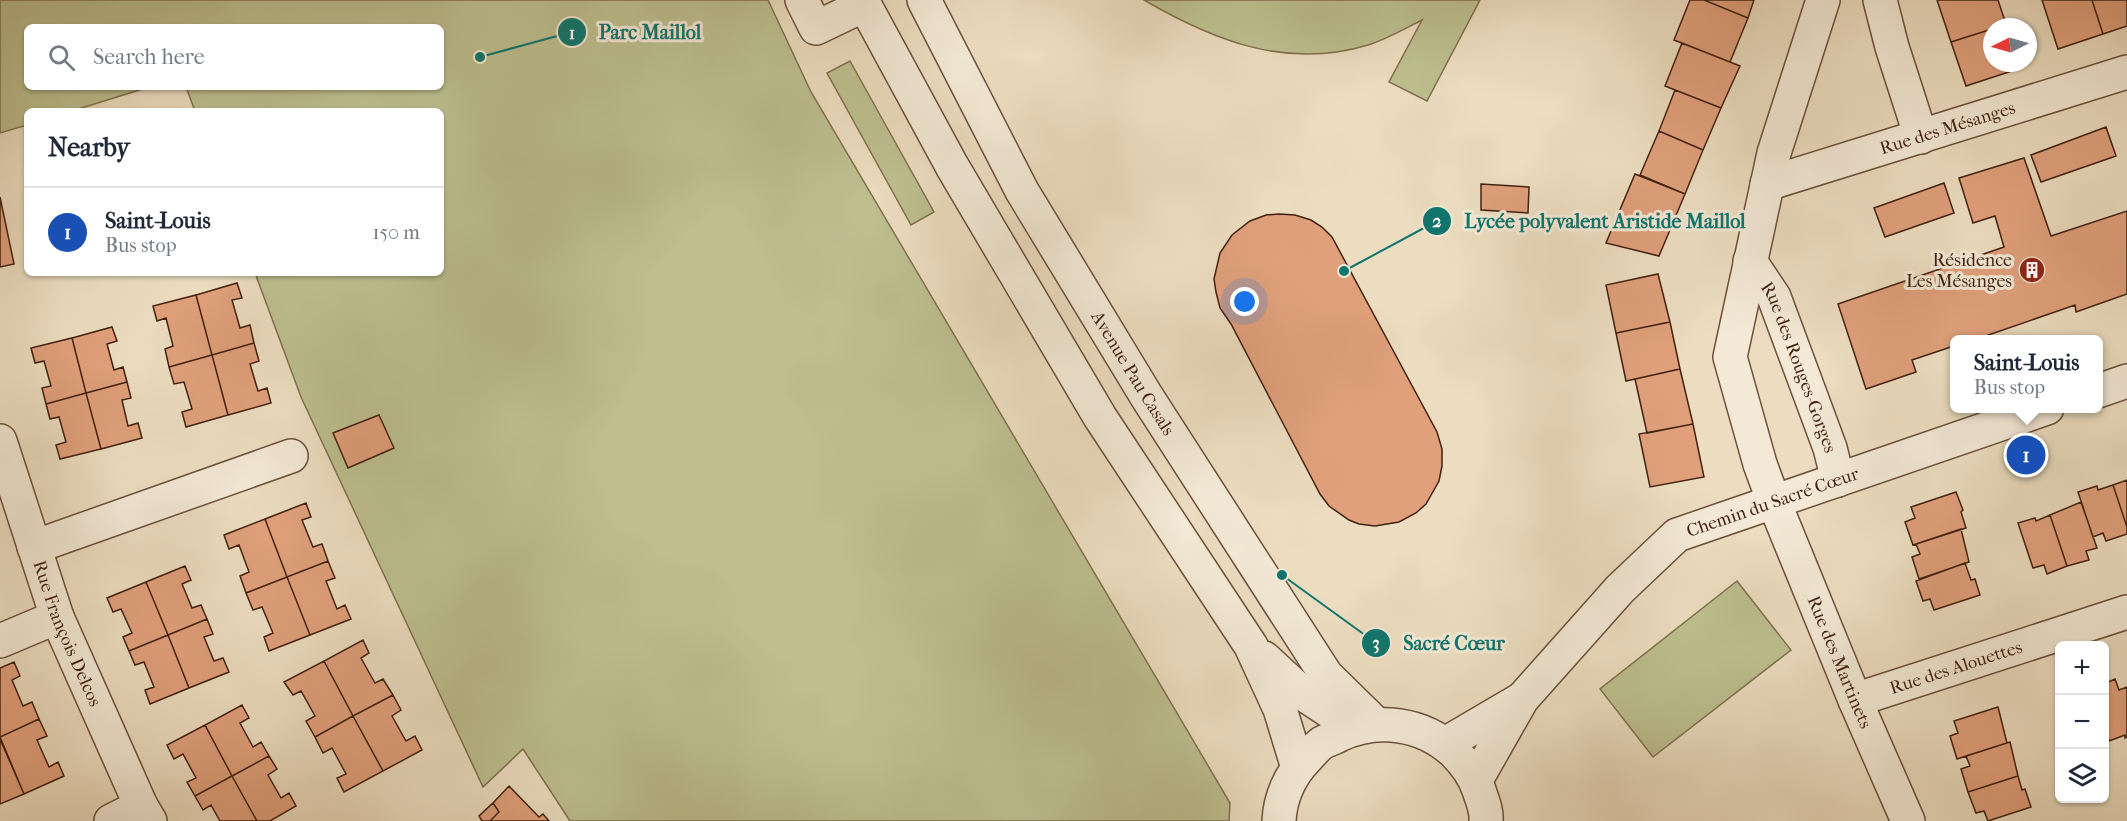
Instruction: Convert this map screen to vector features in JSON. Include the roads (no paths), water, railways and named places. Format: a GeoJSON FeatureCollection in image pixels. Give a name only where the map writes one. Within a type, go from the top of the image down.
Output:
{"type":"FeatureCollection","features":[{"type":"Feature","properties":{"kind":"street"},"geometry":{"type":"LineString","coordinates":[[802,0],[816,28],[863,2],[952,166],[1100,417],[1251,646],[1280,709],[1298,768]]}},
{"type":"Feature","properties":{"kind":"street","name":"Avenue Pau Casals"},"geometry":{"type":"LineString","coordinates":[[924,0],[1022,191],[1147,397],[1326,675],[1366,726]]}},
{"type":"Feature","properties":{"kind":"street","name":"Rue des Rouges-Gorges"},"geometry":{"type":"LineString","coordinates":[[1774,502],[1760,464],[1730,357],[1774,153],[1823,0]]}},
{"type":"Feature","properties":{"kind":"street"},"geometry":{"type":"LineString","coordinates":[[1880,0],[1892,47],[1921,137]]}},
{"type":"Feature","properties":{"kind":"street","name":"Rue des Mésanges"},"geometry":{"type":"LineString","coordinates":[[1767,184],[2127,72]]}},
{"type":"Feature","properties":{"kind":"street","name":"Rue des Rouges-Gorges"},"geometry":{"type":"LineString","coordinates":[[1750,261],[1774,297],[1830,448],[1838,480]]}},
{"type":"Feature","properties":{"kind":"street"},"geometry":{"type":"LineString","coordinates":[[2103,389],[2127,381]]}},
{"type":"Feature","properties":{"kind":"street","name":"Chemin du Sacré Cœur"},"geometry":{"type":"LineString","coordinates":[[1476,780],[1522,699],[1620,589],[1677,535],[2032,413]]}},
{"type":"Feature","properties":{"kind":"street","name":"Rue François Delcos"},"geometry":{"type":"LineString","coordinates":[[0,441],[57,617],[146,813]]}},
{"type":"Feature","properties":{"kind":"street"},"geometry":{"type":"LineString","coordinates":[[34,547],[291,456]]}},
{"type":"Feature","properties":{"kind":"street","name":"Rue des Martinets"},"geometry":{"type":"LineString","coordinates":[[1774,502],[1855,700],[1908,821]]}},
{"type":"Feature","properties":{"kind":"street","name":"Rue des Alouettes"},"geometry":{"type":"LineString","coordinates":[[1855,700],[2127,612]]}},
{"type":"Feature","properties":{"kind":"street"},"geometry":{"type":"LineString","coordinates":[[0,641],[57,617]]}},
{"type":"Feature","properties":{"kind":"street"},"geometry":{"type":"LineString","coordinates":[[1251,646],[1302,693],[1366,726]]}},
{"type":"Feature","properties":{"kind":"street","name":"Chemin du Sacré Cœur"},"geometry":{"type":"LineString","coordinates":[[1445,744],[1522,699]]}},
{"type":"Feature","properties":{"kind":"street"},"geometry":{"type":"LineString","coordinates":[[1279,821],[1286,790],[1298,768],[1323,742],[1366,726],[1401,725],[1424,732],[1445,744],[1462,761],[1476,780],[1486,821]]}},
{"type":"Feature","properties":{"kind":"street"},"geometry":{"type":"LineString","coordinates":[[111,821],[146,813]]}},
{"type":"Feature","properties":{"kind":"place","name":"Parc Maillol"},"geometry":{"type":"Point","coordinates":[480,57]}},
{"type":"Feature","properties":{"kind":"place","name":"Résidence Les Mésanges"},"geometry":{"type":"Point","coordinates":[2032,270]}},
{"type":"Feature","properties":{"kind":"place","name":"Lycée polyvalent Aristide Maillol"},"geometry":{"type":"Point","coordinates":[1344,271]}},
{"type":"Feature","properties":{"kind":"place","name":"Saint-Louis"},"geometry":{"type":"Point","coordinates":[2026,455]}},
{"type":"Feature","properties":{"kind":"place","name":"Sacré Cœur"},"geometry":{"type":"Point","coordinates":[1282,575]}}]}
